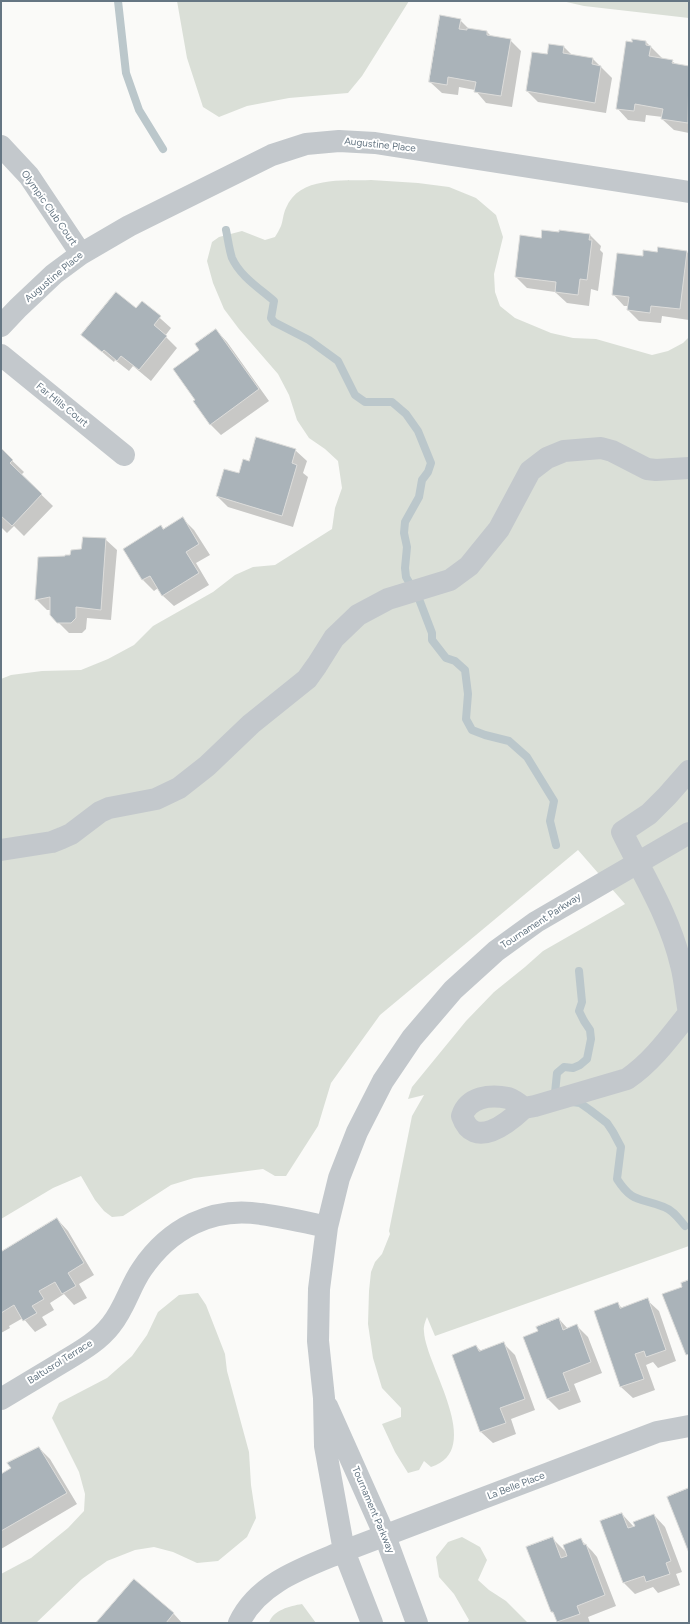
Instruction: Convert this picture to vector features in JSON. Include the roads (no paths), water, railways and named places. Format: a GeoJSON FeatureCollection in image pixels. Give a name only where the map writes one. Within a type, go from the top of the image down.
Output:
{"type":"FeatureCollection","features":[{"type":"Feature","properties":{"kind":"street","name":"Augustine Place"},"geometry":{"type":"LineString","coordinates":[[1,326],[54,274],[81,254],[129,226],[272,155],[306,144],[339,141],[375,143],[689,192]]}},
{"type":"Feature","properties":{"kind":"street","name":"Olympic Club Court"},"geometry":{"type":"LineString","coordinates":[[1,146],[29,176],[81,254]]}},
{"type":"Feature","properties":{"kind":"street","name":"Far Hills Court"},"geometry":{"type":"LineString","coordinates":[[1,355],[124,455]]}},
{"type":"Feature","properties":{"kind":"street"},"geometry":{"type":"LineString","coordinates":[[1,850],[52,842],[71,834],[100,812],[109,808],[156,799],[179,788],[207,766],[251,724],[307,679],[334,638],[358,616],[388,599],[450,580],[469,566],[499,529],[530,471],[547,458],[564,450],[601,448],[612,451],[647,469],[656,470],[689,468]]}},
{"type":"Feature","properties":{"kind":"street"},"geometry":{"type":"LineString","coordinates":[[530,1107],[627,1079],[640,1071],[665,1045],[689,1013],[681,964],[674,943],[657,899],[622,832],[649,814],[689,771]]}},
{"type":"Feature","properties":{"kind":"street","name":"Tournament Parkway"},"geometry":{"type":"LineString","coordinates":[[372,1623],[344,1551],[324,1446],[324,1398],[318,1341],[319,1289],[327,1227],[339,1178],[357,1132],[383,1081],[417,1032],[453,990],[496,951],[536,922],[689,833]]}},
{"type":"Feature","properties":{"kind":"street","name":"Baltusrol Terrace"},"geometry":{"type":"LineString","coordinates":[[1,1399],[92,1344],[111,1325],[125,1305],[141,1270],[157,1249],[177,1232],[203,1219],[231,1212],[260,1213],[327,1227]]}},
{"type":"Feature","properties":{"kind":"street","name":"Tournament Parkway"},"geometry":{"type":"LineString","coordinates":[[324,1398],[385,1536],[417,1623]]}},
{"type":"Feature","properties":{"kind":"street","name":"La Belle Place"},"geometry":{"type":"LineString","coordinates":[[239,1623],[259,1596],[280,1579],[344,1551],[656,1432],[689,1426]]}},
{"type":"Feature","properties":{"kind":"waterway"},"geometry":{"type":"LineString","coordinates":[[118,1],[126,73],[139,110],[163,149]]}},
{"type":"Feature","properties":{"kind":"waterway"},"geometry":{"type":"LineString","coordinates":[[226,230],[231,255],[235,264],[250,281],[274,301],[271,318],[274,322],[309,340],[338,361],[355,395],[365,402],[392,402],[406,414],[418,431],[431,463],[428,472],[422,480],[419,497],[405,522],[404,533],[407,547],[405,568],[406,577],[419,599],[432,633],[432,640],[446,658],[455,661],[465,670],[468,694],[466,719],[472,730],[509,741],[527,757],[554,801],[550,821],[556,845]]}},
{"type":"Feature","properties":{"kind":"waterway"},"geometry":{"type":"LineString","coordinates":[[558,1097],[555,1093],[557,1073],[564,1067],[573,1068],[580,1065],[587,1059],[591,1039],[590,1030],[579,1011],[582,1002],[579,971]]}},
{"type":"Feature","properties":{"kind":"waterway"},"geometry":{"type":"LineString","coordinates":[[572,1102],[580,1103],[590,1110],[607,1123],[613,1132],[621,1147],[617,1179],[628,1193],[638,1199],[667,1208],[676,1215],[685,1226]]}}]}
